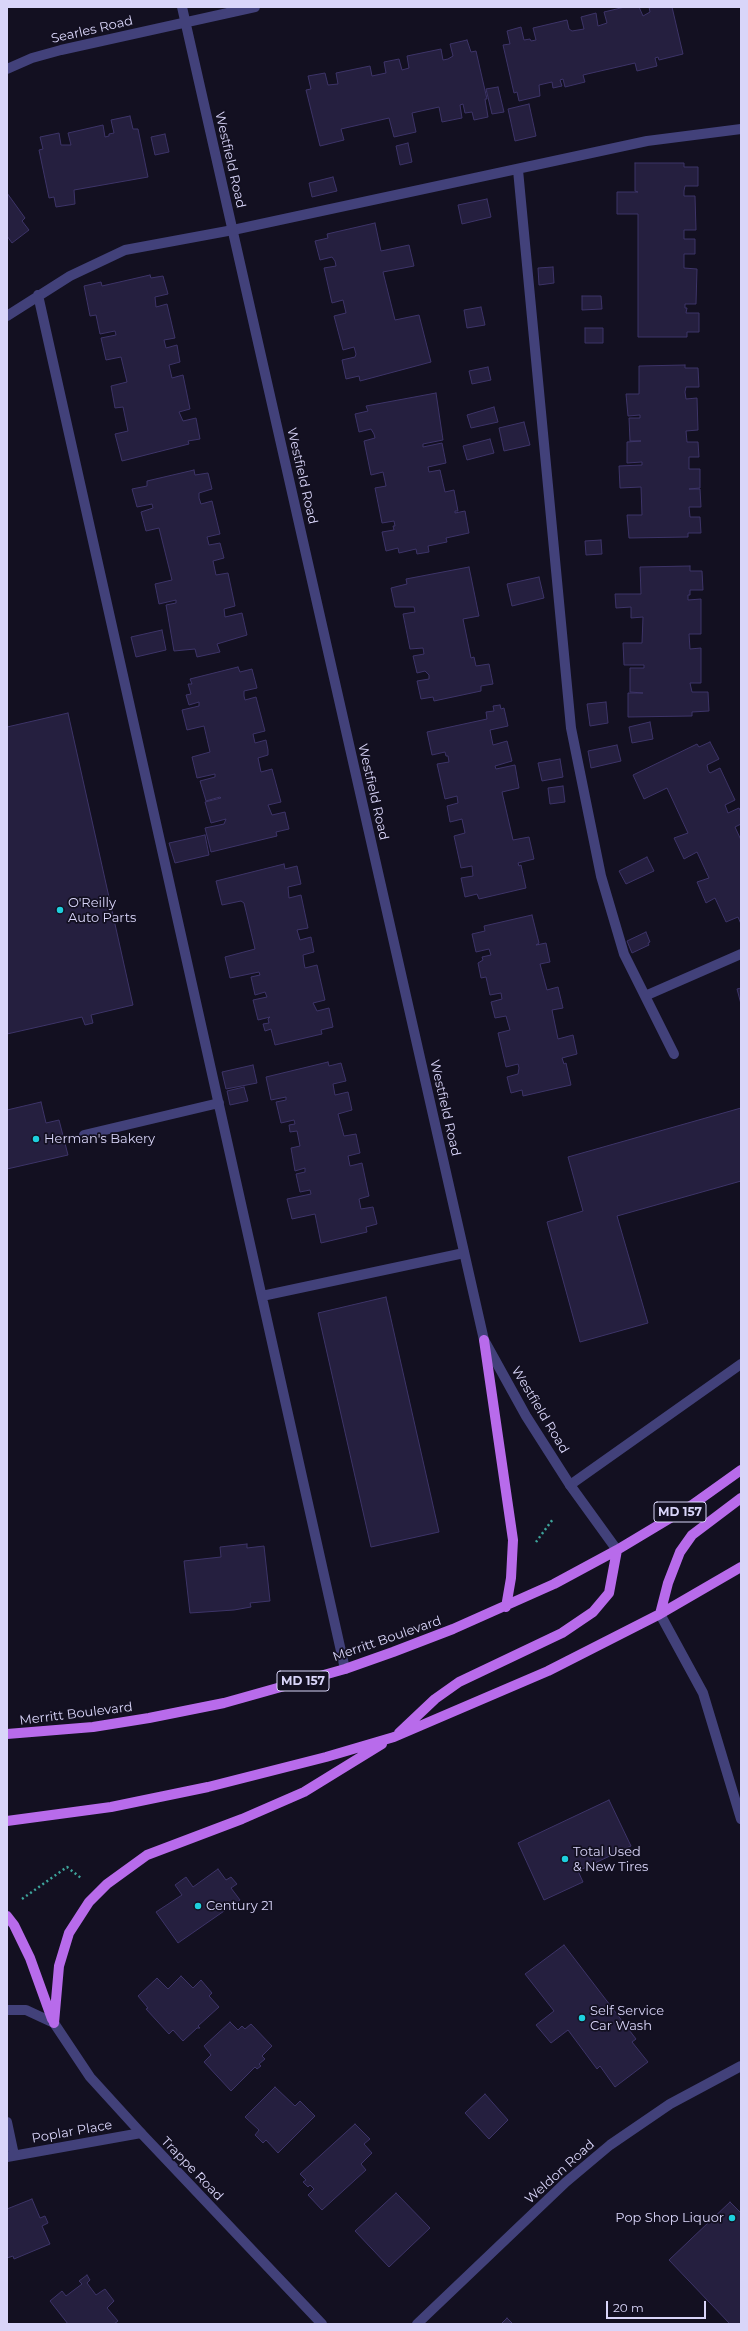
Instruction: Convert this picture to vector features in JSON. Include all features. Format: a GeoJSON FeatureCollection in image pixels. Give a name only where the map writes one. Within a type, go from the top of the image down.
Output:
{"type":"FeatureCollection","features":[{"type":"Feature","properties":{"kind":"main road"},"geometry":{"type":"LineString","coordinates":[[484,1340],[513,1540],[511,1578],[506,1607]]}},
{"type":"Feature","properties":{"kind":"main road","name":"Merritt Boulevard"},"geometry":{"type":"LineString","coordinates":[[7,1734],[93,1727],[149,1718],[224,1703],[345,1669],[453,1630],[506,1607],[617,1550],[692,1505],[741,1470]]}},
{"type":"Feature","properties":{"kind":"main road"},"geometry":{"type":"LineString","coordinates":[[660,1614],[668,1583],[680,1552],[692,1535],[741,1498]]}},
{"type":"Feature","properties":{"kind":"main road"},"geometry":{"type":"LineString","coordinates":[[54,2022],[59,1966],[69,1933],[89,1902],[107,1884],[147,1855],[242,1819],[304,1792],[394,1737],[435,1699],[459,1682],[562,1633],[593,1612],[609,1592],[617,1550]]}},
{"type":"Feature","properties":{"kind":"main road"},"geometry":{"type":"LineString","coordinates":[[7,1821],[111,1807],[208,1787],[326,1757],[394,1737],[548,1671],[660,1614],[741,1567]]}},
{"type":"Feature","properties":{"kind":"main road"},"geometry":{"type":"LineString","coordinates":[[7,1916],[14,1925],[30,1958],[54,2022]]}},
{"type":"Feature","properties":{"kind":"street","name":"Westfield Road"},"geometry":{"type":"LineString","coordinates":[[182,7],[484,1340],[526,1416],[570,1485],[617,1550]]}},
{"type":"Feature","properties":{"kind":"street","name":"Searles Road"},"geometry":{"type":"LineString","coordinates":[[7,69],[32,58],[61,50],[255,7]]}},
{"type":"Feature","properties":{"kind":"street"},"geometry":{"type":"LineString","coordinates":[[7,316],[70,276],[124,250],[233,230],[518,170],[647,141],[741,129]]}},
{"type":"Feature","properties":{"kind":"street"},"geometry":{"type":"LineString","coordinates":[[518,170],[571,728],[601,876],[624,954],[674,1054]]}},
{"type":"Feature","properties":{"kind":"street"},"geometry":{"type":"LineString","coordinates":[[38,295],[345,1669]]}},
{"type":"Feature","properties":{"kind":"street"},"geometry":{"type":"LineString","coordinates":[[645,996],[741,954]]}},
{"type":"Feature","properties":{"kind":"street"},"geometry":{"type":"LineString","coordinates":[[84,1134],[219,1103]]}},
{"type":"Feature","properties":{"kind":"street"},"geometry":{"type":"LineString","coordinates":[[262,1296],[464,1253]]}},
{"type":"Feature","properties":{"kind":"street"},"geometry":{"type":"LineString","coordinates":[[570,1485],[741,1364]]}},
{"type":"Feature","properties":{"kind":"street"},"geometry":{"type":"LineString","coordinates":[[660,1614],[703,1693],[741,1819]]}},
{"type":"Feature","properties":{"kind":"street"},"geometry":{"type":"LineString","coordinates":[[7,2010],[26,2010],[54,2022]]}},
{"type":"Feature","properties":{"kind":"street","name":"Trappe Road"},"geometry":{"type":"LineString","coordinates":[[54,2022],[90,2077],[322,2324]]}},
{"type":"Feature","properties":{"kind":"street","name":"Weldon Road"},"geometry":{"type":"LineString","coordinates":[[417,2324],[566,2182],[610,2145],[670,2104],[741,2066]]}},
{"type":"Feature","properties":{"kind":"street"},"geometry":{"type":"LineString","coordinates":[[7,2122],[11,2156]]}},
{"type":"Feature","properties":{"kind":"street","name":"Poplar Place"},"geometry":{"type":"LineString","coordinates":[[11,2156],[141,2133]]}},
{"type":"Feature","properties":{"kind":"path"},"geometry":{"type":"LineString","coordinates":[[534,1545],[553,1519]]}},
{"type":"Feature","properties":{"kind":"path"},"geometry":{"type":"LineString","coordinates":[[20,1900],[67,1867],[83,1879]]}},
{"type":"Feature","properties":{"kind":"building"},"geometry":{"type":"Polygon","coordinates":[[[625,7],[639,7],[643,16],[650,12],[649,7],[672,7],[683,54],[659,60],[658,57],[655,58],[657,66],[637,71],[635,63],[583,75],[585,82],[565,87],[563,79],[560,80],[562,86],[553,88],[552,82],[539,85],[540,96],[519,101],[517,92],[514,93],[503,45],[510,44],[507,31],[521,27],[524,40],[536,40],[533,28],[567,20],[569,29],[572,31],[584,29],[581,17],[596,13],[598,26],[607,23],[604,12],[625,7]]]}},
{"type":"Feature","properties":{"kind":"building"},"geometry":{"type":"Polygon","coordinates":[[[467,40],[471,52],[476,51],[487,99],[485,99],[488,117],[474,120],[472,112],[465,113],[463,104],[460,105],[462,118],[442,122],[439,107],[412,113],[416,132],[394,137],[389,118],[341,129],[344,140],[320,146],[306,90],[311,89],[308,76],[325,73],[328,85],[338,84],[336,73],[370,66],[372,76],[386,73],[384,62],[399,59],[402,70],[409,68],[407,56],[441,49],[443,60],[448,59],[453,56],[450,44],[467,40]]]}},
{"type":"Feature","properties":{"kind":"building"},"geometry":{"type":"Polygon","coordinates":[[[498,87],[504,112],[492,114],[486,89],[498,87]]]}},
{"type":"Feature","properties":{"kind":"building"},"geometry":{"type":"Polygon","coordinates":[[[529,104],[536,136],[515,141],[508,109],[529,104]]]}},
{"type":"Feature","properties":{"kind":"building"},"geometry":{"type":"Polygon","coordinates":[[[130,116],[133,129],[138,129],[148,177],[74,190],[75,204],[56,207],[54,197],[49,198],[39,150],[43,149],[40,137],[59,133],[61,145],[71,145],[68,133],[103,125],[105,137],[109,136],[109,134],[114,133],[111,120],[130,116]]]}},
{"type":"Feature","properties":{"kind":"building"},"geometry":{"type":"Polygon","coordinates":[[[165,134],[169,152],[155,155],[151,137],[165,134]]]}},
{"type":"Feature","properties":{"kind":"building"},"geometry":{"type":"Polygon","coordinates":[[[408,143],[412,162],[400,165],[396,146],[408,143]]]}},
{"type":"Feature","properties":{"kind":"building"},"geometry":{"type":"Polygon","coordinates":[[[635,163],[684,163],[684,167],[698,167],[698,186],[685,186],[684,191],[684,196],[695,196],[696,230],[684,230],[684,239],[695,239],[695,254],[684,254],[684,268],[697,269],[696,304],[685,304],[685,308],[687,308],[686,313],[699,313],[699,332],[687,332],[687,337],[638,337],[638,214],[617,214],[617,192],[638,192],[635,191],[635,163]]]}},
{"type":"Feature","properties":{"kind":"building"},"geometry":{"type":"Polygon","coordinates":[[[333,177],[337,191],[312,197],[309,183],[333,177]]]}},
{"type":"Feature","properties":{"kind":"building"},"geometry":{"type":"Polygon","coordinates":[[[7,193],[25,218],[22,221],[29,230],[12,243],[7,236],[7,193]]]}},
{"type":"Feature","properties":{"kind":"building"},"geometry":{"type":"Polygon","coordinates":[[[487,199],[491,217],[462,224],[458,205],[487,199]]]}},
{"type":"Feature","properties":{"kind":"building"},"geometry":{"type":"Polygon","coordinates":[[[375,223],[381,251],[409,245],[414,266],[383,272],[395,320],[419,315],[431,362],[360,381],[359,376],[346,379],[342,360],[355,357],[356,354],[354,347],[343,350],[334,316],[346,313],[343,300],[332,303],[324,268],[336,266],[335,261],[332,257],[320,260],[315,241],[328,238],[327,234],[375,223]]]}},
{"type":"Feature","properties":{"kind":"building"},"geometry":{"type":"Polygon","coordinates":[[[553,267],[554,283],[539,285],[538,268],[553,267]]]}},
{"type":"Feature","properties":{"kind":"building"},"geometry":{"type":"Polygon","coordinates":[[[150,275],[151,278],[163,276],[168,294],[155,297],[156,307],[167,304],[175,338],[164,340],[166,348],[177,345],[180,362],[169,365],[172,378],[183,375],[190,409],[179,412],[183,421],[196,418],[200,439],[188,441],[189,444],[122,461],[115,434],[128,431],[123,407],[115,408],[111,386],[127,382],[121,357],[106,360],[101,338],[116,335],[115,331],[100,334],[96,315],[90,316],[84,286],[101,282],[102,286],[150,275]]]}},
{"type":"Feature","properties":{"kind":"building"},"geometry":{"type":"Polygon","coordinates":[[[582,296],[601,296],[602,309],[582,310],[582,296]]]}},
{"type":"Feature","properties":{"kind":"building"},"geometry":{"type":"Polygon","coordinates":[[[481,307],[485,325],[467,328],[464,310],[481,307]]]}},
{"type":"Feature","properties":{"kind":"building"},"geometry":{"type":"Polygon","coordinates":[[[585,328],[603,328],[603,343],[585,343],[585,328]]]}},
{"type":"Feature","properties":{"kind":"building"},"geometry":{"type":"Polygon","coordinates":[[[685,365],[685,368],[698,368],[699,387],[686,387],[685,392],[686,399],[697,398],[698,430],[686,431],[687,442],[698,442],[699,457],[689,457],[689,469],[700,469],[700,488],[689,489],[700,489],[701,507],[689,507],[690,517],[700,517],[701,533],[688,533],[688,537],[629,538],[627,515],[642,515],[641,487],[620,488],[619,466],[642,465],[642,462],[627,463],[627,442],[641,441],[630,441],[629,418],[640,418],[640,415],[628,416],[626,394],[639,394],[639,366],[685,365]]]}},
{"type":"Feature","properties":{"kind":"building"},"geometry":{"type":"Polygon","coordinates":[[[488,367],[491,380],[472,384],[469,371],[488,367]]]}},
{"type":"Feature","properties":{"kind":"building"},"geometry":{"type":"Polygon","coordinates":[[[436,393],[443,440],[423,444],[423,447],[442,443],[446,463],[428,467],[429,472],[440,470],[445,492],[454,490],[458,511],[455,511],[455,513],[465,511],[469,533],[446,538],[447,542],[428,546],[429,552],[417,554],[416,549],[399,553],[398,548],[386,551],[382,532],[394,530],[393,526],[395,526],[394,521],[382,523],[375,488],[386,486],[383,472],[371,475],[364,441],[375,438],[374,434],[371,429],[359,432],[355,414],[368,411],[366,406],[436,393]]]}},
{"type":"Feature","properties":{"kind":"building"},"geometry":{"type":"Polygon","coordinates":[[[494,407],[498,422],[471,428],[467,415],[494,407]]]}},
{"type":"Feature","properties":{"kind":"building"},"geometry":{"type":"Polygon","coordinates":[[[524,422],[530,445],[504,451],[499,428],[524,422]]]}},
{"type":"Feature","properties":{"kind":"building"},"geometry":{"type":"Polygon","coordinates":[[[490,439],[494,453],[467,460],[463,446],[490,439]]]}},
{"type":"Feature","properties":{"kind":"building"},"geometry":{"type":"Polygon","coordinates":[[[194,470],[195,475],[208,473],[212,489],[199,493],[199,498],[201,504],[212,501],[220,534],[207,537],[209,545],[220,543],[224,558],[213,561],[216,575],[228,573],[235,606],[224,609],[225,617],[242,613],[247,635],[217,644],[220,652],[197,657],[195,649],[174,651],[166,605],[176,603],[176,600],[159,604],[155,584],[172,580],[159,528],[146,531],[141,512],[153,508],[152,504],[137,507],[132,489],[147,486],[147,481],[194,470]]]}},
{"type":"Feature","properties":{"kind":"building"},"geometry":{"type":"Polygon","coordinates":[[[601,540],[602,554],[586,555],[585,541],[601,540]]]}},
{"type":"Feature","properties":{"kind":"building"},"geometry":{"type":"Polygon","coordinates":[[[690,566],[690,571],[702,571],[703,590],[690,590],[690,595],[688,595],[688,600],[701,599],[701,634],[689,634],[690,649],[701,648],[701,683],[690,683],[692,692],[708,692],[709,711],[692,712],[692,716],[628,717],[628,693],[643,693],[630,692],[630,668],[644,668],[644,665],[624,665],[623,643],[642,643],[643,617],[631,618],[631,607],[616,608],[615,594],[641,594],[640,567],[690,566]]]}},
{"type":"Feature","properties":{"kind":"building"},"geometry":{"type":"Polygon","coordinates":[[[469,567],[479,616],[463,619],[471,658],[474,657],[476,666],[489,664],[493,684],[481,686],[481,691],[434,701],[433,697],[421,699],[417,681],[429,679],[429,675],[425,671],[417,673],[413,656],[424,654],[423,648],[410,649],[403,614],[415,612],[414,607],[395,607],[391,588],[407,584],[406,579],[469,567]]]}},
{"type":"Feature","properties":{"kind":"building"},"geometry":{"type":"Polygon","coordinates":[[[539,577],[544,598],[512,606],[507,584],[539,577]]]}},
{"type":"Feature","properties":{"kind":"building"},"geometry":{"type":"Polygon","coordinates":[[[162,630],[166,650],[136,657],[131,637],[162,630]]]}},
{"type":"Feature","properties":{"kind":"building"},"geometry":{"type":"Polygon","coordinates":[[[238,667],[240,672],[252,669],[257,688],[244,691],[244,696],[245,700],[256,697],[265,731],[253,734],[255,743],[266,740],[268,750],[268,755],[258,758],[261,772],[272,769],[281,802],[268,805],[272,815],[285,812],[289,829],[276,832],[277,836],[211,852],[205,828],[224,824],[226,819],[211,823],[205,802],[221,798],[206,801],[200,781],[215,777],[215,774],[197,778],[192,757],[210,752],[204,726],[187,730],[182,710],[199,706],[199,702],[189,705],[186,695],[191,694],[188,684],[192,684],[190,679],[238,667]]]}},
{"type":"Feature","properties":{"kind":"building"},"geometry":{"type":"Polygon","coordinates":[[[606,702],[608,723],[590,726],[587,704],[606,702]]]}},
{"type":"Feature","properties":{"kind":"building"},"geometry":{"type":"Polygon","coordinates":[[[500,705],[501,709],[504,708],[508,726],[490,730],[493,745],[507,741],[512,761],[495,766],[496,769],[515,765],[519,788],[502,792],[513,840],[529,837],[534,859],[518,863],[519,866],[521,865],[526,888],[479,899],[477,894],[465,897],[461,878],[473,876],[472,866],[461,868],[454,836],[465,833],[462,819],[450,822],[447,806],[458,803],[457,796],[445,799],[437,764],[449,762],[448,756],[446,756],[445,752],[432,755],[427,732],[487,719],[486,712],[494,711],[493,706],[500,705]]]}},
{"type":"Feature","properties":{"kind":"building","name":"O'Reilly Auto Parts"},"geometry":{"type":"Polygon","coordinates":[[[68,713],[133,1005],[91,1015],[93,1023],[85,1025],[82,1017],[7,1034],[7,727],[68,713]]]}},
{"type":"Feature","properties":{"kind":"building"},"geometry":{"type":"Polygon","coordinates":[[[650,722],[653,739],[632,743],[629,727],[650,722]]]}},
{"type":"Feature","properties":{"kind":"building"},"geometry":{"type":"Polygon","coordinates":[[[710,742],[719,759],[707,765],[708,770],[710,773],[720,768],[735,800],[725,805],[728,813],[739,808],[741,812],[741,824],[735,827],[741,840],[741,924],[738,917],[726,922],[715,898],[706,903],[697,882],[709,878],[697,852],[684,859],[674,838],[688,833],[667,788],[644,799],[633,775],[697,744],[699,747],[710,742]]]}},
{"type":"Feature","properties":{"kind":"building"},"geometry":{"type":"Polygon","coordinates":[[[617,745],[621,761],[591,768],[588,751],[617,745]]]}},
{"type":"Feature","properties":{"kind":"building"},"geometry":{"type":"Polygon","coordinates":[[[560,759],[563,777],[542,781],[538,763],[560,759]]]}},
{"type":"Feature","properties":{"kind":"building"},"geometry":{"type":"Polygon","coordinates":[[[563,786],[565,802],[550,804],[548,788],[563,786]]]}},
{"type":"Feature","properties":{"kind":"building"},"geometry":{"type":"Polygon","coordinates":[[[205,835],[209,855],[175,863],[169,843],[205,835]]]}},
{"type":"Feature","properties":{"kind":"building"},"geometry":{"type":"Polygon","coordinates":[[[647,857],[654,871],[626,884],[619,871],[647,857]]]}},
{"type":"Feature","properties":{"kind":"building"},"geometry":{"type":"Polygon","coordinates":[[[284,864],[285,869],[297,866],[301,884],[288,887],[289,898],[301,895],[308,928],[297,930],[300,940],[311,937],[314,952],[303,955],[305,968],[317,965],[325,1000],[313,1003],[317,1011],[329,1008],[333,1027],[321,1030],[322,1034],[275,1045],[271,1029],[265,1031],[263,1024],[269,1023],[268,1019],[270,1017],[258,1020],[253,1000],[267,997],[265,992],[255,995],[251,977],[260,975],[259,972],[230,978],[225,957],[255,949],[244,903],[241,901],[222,905],[216,881],[284,864]]]}},
{"type":"Feature","properties":{"kind":"building"},"geometry":{"type":"Polygon","coordinates":[[[532,915],[539,943],[536,945],[546,943],[550,962],[540,964],[547,990],[558,987],[563,1008],[552,1010],[558,1039],[573,1035],[577,1054],[562,1058],[564,1064],[566,1063],[571,1085],[523,1096],[522,1090],[511,1093],[507,1077],[518,1074],[519,1068],[518,1064],[506,1067],[498,1033],[510,1030],[506,1016],[495,1018],[491,1002],[502,999],[501,993],[490,995],[486,977],[481,978],[478,963],[483,960],[482,957],[491,955],[489,949],[476,952],[472,934],[485,931],[484,926],[532,915]]]}},
{"type":"Feature","properties":{"kind":"building"},"geometry":{"type":"Polygon","coordinates":[[[646,932],[650,942],[648,943],[649,945],[632,953],[627,941],[646,932]]]}},
{"type":"Feature","properties":{"kind":"building"},"geometry":{"type":"Polygon","coordinates":[[[741,988],[741,1004],[737,989],[741,988]]]}},
{"type":"Feature","properties":{"kind":"building"},"geometry":{"type":"Polygon","coordinates":[[[328,1062],[329,1066],[341,1063],[346,1081],[333,1084],[335,1095],[348,1092],[352,1110],[338,1114],[344,1136],[356,1134],[360,1153],[348,1156],[350,1166],[362,1163],[369,1196],[359,1199],[361,1209],[373,1207],[377,1224],[366,1227],[367,1232],[321,1243],[315,1214],[292,1219],[287,1199],[311,1194],[310,1190],[300,1192],[296,1174],[305,1172],[305,1168],[295,1171],[291,1148],[300,1146],[297,1131],[290,1132],[289,1125],[295,1124],[294,1120],[281,1123],[276,1102],[286,1100],[286,1097],[271,1100],[266,1077],[328,1062]]]}},
{"type":"Feature","properties":{"kind":"building"},"geometry":{"type":"Polygon","coordinates":[[[253,1065],[257,1083],[226,1089],[222,1072],[253,1065]]]}},
{"type":"Feature","properties":{"kind":"building"},"geometry":{"type":"Polygon","coordinates":[[[244,1087],[248,1101],[230,1105],[227,1091],[244,1087]]]}},
{"type":"Feature","properties":{"kind":"building","name":"Herman's Bakery"},"geometry":{"type":"Polygon","coordinates":[[[41,1102],[46,1123],[59,1120],[68,1155],[7,1169],[7,1110],[41,1102]]]}},
{"type":"Feature","properties":{"kind":"building"},"geometry":{"type":"Polygon","coordinates":[[[741,1108],[741,1181],[617,1216],[648,1323],[580,1342],[547,1222],[583,1211],[568,1157],[741,1108]]]}},
{"type":"Feature","properties":{"kind":"building"},"geometry":{"type":"Polygon","coordinates":[[[386,1297],[439,1532],[371,1547],[318,1313],[386,1297]]]}},
{"type":"Feature","properties":{"kind":"building"},"geometry":{"type":"Polygon","coordinates":[[[247,1544],[247,1548],[264,1546],[270,1601],[250,1603],[251,1607],[234,1610],[190,1613],[184,1561],[221,1557],[220,1547],[247,1544]]]}},
{"type":"Feature","properties":{"kind":"building","name":"Total Used & New Tires"},"geometry":{"type":"Polygon","coordinates":[[[609,1800],[631,1846],[578,1871],[583,1882],[544,1900],[518,1843],[609,1800]]]}},
{"type":"Feature","properties":{"kind":"building","name":"Century 21"},"geometry":{"type":"Polygon","coordinates":[[[218,1869],[226,1880],[231,1877],[237,1884],[231,1888],[240,1900],[178,1943],[156,1912],[182,1895],[175,1885],[186,1877],[193,1887],[218,1869]]]}},
{"type":"Feature","properties":{"kind":"building","name":"Self Service Car Wash"},"geometry":{"type":"Polygon","coordinates":[[[564,1945],[636,2039],[632,2042],[648,2062],[615,2087],[600,2066],[597,2069],[568,2030],[551,2043],[536,2025],[554,2011],[525,1974],[564,1945]]]}},
{"type":"Feature","properties":{"kind":"building"},"geometry":{"type":"Polygon","coordinates":[[[181,1976],[193,1988],[201,1980],[212,1993],[209,1996],[219,2007],[198,2026],[200,2028],[197,2028],[183,2041],[173,2030],[169,2034],[146,2009],[148,2008],[138,1996],[157,1978],[168,1989],[181,1976]]]}},
{"type":"Feature","properties":{"kind":"building"},"geometry":{"type":"Polygon","coordinates":[[[230,2022],[238,2030],[242,2026],[245,2029],[251,2024],[272,2046],[262,2056],[265,2059],[259,2064],[261,2066],[257,2069],[255,2067],[231,2091],[204,2062],[211,2055],[204,2046],[230,2022]]]}},
{"type":"Feature","properties":{"kind":"building"},"geometry":{"type":"Polygon","coordinates":[[[275,2087],[295,2106],[300,2101],[315,2116],[278,2153],[266,2140],[263,2143],[255,2135],[259,2130],[245,2117],[275,2087]]]}},
{"type":"Feature","properties":{"kind":"building"},"geometry":{"type":"Polygon","coordinates":[[[485,2094],[508,2120],[489,2139],[465,2113],[485,2094]]]}},
{"type":"Feature","properties":{"kind":"building"},"geometry":{"type":"Polygon","coordinates":[[[355,2124],[370,2139],[364,2144],[372,2153],[361,2164],[366,2170],[322,2210],[308,2195],[314,2189],[310,2185],[308,2187],[303,2182],[306,2180],[300,2174],[355,2124]]]}},
{"type":"Feature","properties":{"kind":"building"},"geometry":{"type":"Polygon","coordinates":[[[396,2193],[430,2228],[389,2267],[355,2231],[396,2193]]]}},
{"type":"Feature","properties":{"kind":"building"},"geometry":{"type":"Polygon","coordinates":[[[32,2199],[40,2218],[45,2216],[48,2223],[42,2226],[50,2244],[14,2259],[13,2256],[7,2258],[7,2209],[32,2199]]]}},
{"type":"Feature","properties":{"kind":"building"},"geometry":{"type":"Polygon","coordinates":[[[730,2202],[741,2213],[741,2324],[730,2324],[669,2260],[730,2202]]]}},
{"type":"Feature","properties":{"kind":"building"},"geometry":{"type":"Polygon","coordinates":[[[87,2275],[90,2280],[87,2283],[96,2295],[105,2289],[114,2301],[107,2308],[118,2321],[114,2324],[68,2324],[50,2301],[62,2291],[66,2296],[82,2284],[79,2281],[87,2275]]]}},
{"type":"Feature","properties":{"kind":"building"},"geometry":{"type":"Polygon","coordinates":[[[507,2318],[513,2324],[501,2324],[507,2318]]]}},
{"type":"Feature","properties":{"kind":"place","name":"O'Reilly Auto Parts"},"geometry":{"type":"Point","coordinates":[60,910]}},
{"type":"Feature","properties":{"kind":"place","name":"Herman's Bakery"},"geometry":{"type":"Point","coordinates":[36,1139]}},
{"type":"Feature","properties":{"kind":"place","name":"Total Used & New Tires"},"geometry":{"type":"Point","coordinates":[565,1859]}},
{"type":"Feature","properties":{"kind":"place","name":"Century 21"},"geometry":{"type":"Point","coordinates":[198,1906]}},
{"type":"Feature","properties":{"kind":"place","name":"Self Service Car Wash"},"geometry":{"type":"Point","coordinates":[582,2018]}},
{"type":"Feature","properties":{"kind":"place","name":"Pop Shop Liquor"},"geometry":{"type":"Point","coordinates":[732,2218]}}]}
